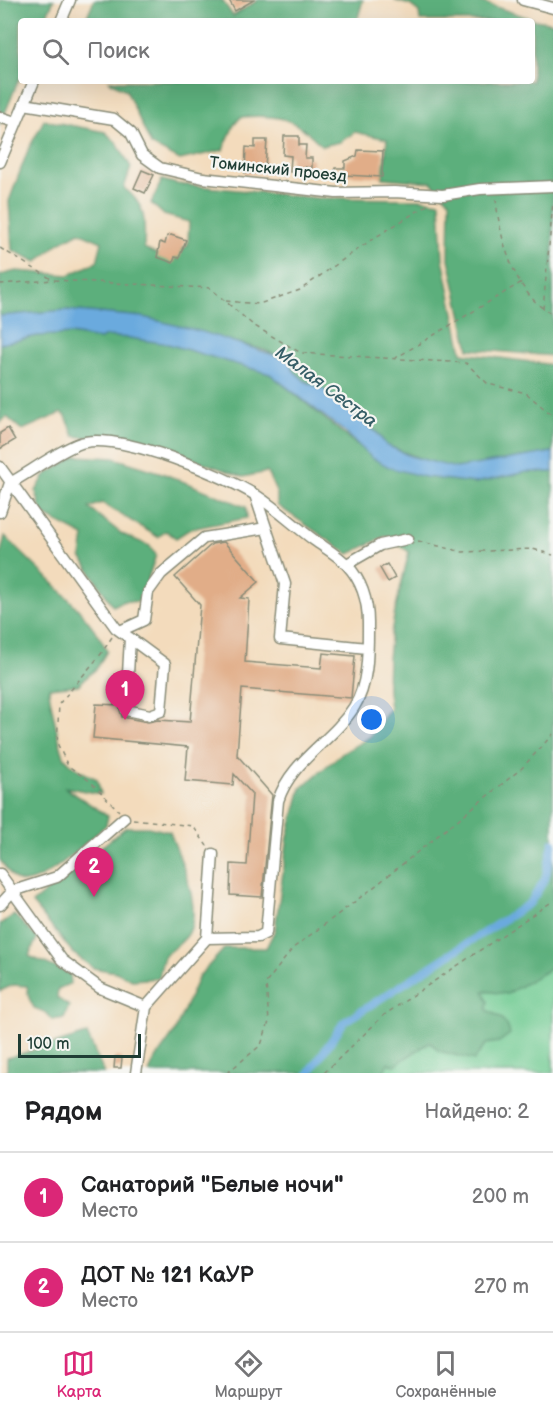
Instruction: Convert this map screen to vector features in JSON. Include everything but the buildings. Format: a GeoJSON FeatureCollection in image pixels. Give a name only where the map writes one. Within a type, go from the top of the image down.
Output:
{"type":"FeatureCollection","features":[{"type":"Feature","properties":{"kind":"street"},"geometry":{"type":"LineString","coordinates":[[62,18],[70,0]]}},
{"type":"Feature","properties":{"kind":"street"},"geometry":{"type":"LineString","coordinates":[[523,0],[553,8]]}},
{"type":"Feature","properties":{"kind":"street"},"geometry":{"type":"LineString","coordinates":[[0,162],[33,84]]}},
{"type":"Feature","properties":{"kind":"street","name":"Томинский проезд"},"geometry":{"type":"LineString","coordinates":[[24,104],[114,119],[131,133],[142,155],[160,168],[176,172],[336,193],[394,192],[443,195],[495,188],[553,186]]}},
{"type":"Feature","properties":{"kind":"street"},"geometry":{"type":"LineString","coordinates":[[0,117],[15,122]]}},
{"type":"Feature","properties":{"kind":"street"},"geometry":{"type":"LineString","coordinates":[[0,513],[10,483],[83,442],[100,441],[179,461],[215,474],[255,495],[347,564],[365,591],[368,621],[365,678],[355,706],[306,756],[283,785],[278,801],[266,933],[258,937],[207,938]]}},
{"type":"Feature","properties":{"kind":"street"},"geometry":{"type":"LineString","coordinates":[[0,467],[120,631],[130,638],[165,664],[161,711],[150,715],[126,710],[130,638]]}},
{"type":"Feature","properties":{"kind":"street"},"geometry":{"type":"LineString","coordinates":[[255,495],[285,584],[280,639],[367,648]]}},
{"type":"Feature","properties":{"kind":"street"},"geometry":{"type":"LineString","coordinates":[[120,631],[144,620],[148,592],[161,574],[204,538],[266,528]]}},
{"type":"Feature","properties":{"kind":"street"},"geometry":{"type":"LineString","coordinates":[[347,564],[380,545],[408,539]]}},
{"type":"Feature","properties":{"kind":"street"},"geometry":{"type":"LineString","coordinates":[[0,905],[13,891],[57,877],[124,818]]}},
{"type":"Feature","properties":{"kind":"street"},"geometry":{"type":"LineString","coordinates":[[136,1073],[146,1006],[207,938],[213,854]]}},
{"type":"Feature","properties":{"kind":"street"},"geometry":{"type":"LineString","coordinates":[[0,874],[62,960],[100,988],[146,1006]]}},
{"type":"Feature","properties":{"kind":"path"},"geometry":{"type":"LineString","coordinates":[[495,188],[504,249],[522,282],[543,310],[553,314]]}},
{"type":"Feature","properties":{"kind":"path"},"geometry":{"type":"LineString","coordinates":[[225,301],[259,304],[300,290],[371,240],[443,195]]}},
{"type":"Feature","properties":{"kind":"path"},"geometry":{"type":"LineString","coordinates":[[543,310],[553,203]]}},
{"type":"Feature","properties":{"kind":"path"},"geometry":{"type":"LineString","coordinates":[[0,248],[54,280]]}},
{"type":"Feature","properties":{"kind":"path"},"geometry":{"type":"LineString","coordinates":[[0,284],[54,280],[210,288],[253,325],[301,353],[466,363],[488,384],[526,393],[553,416]]}},
{"type":"Feature","properties":{"kind":"path"},"geometry":{"type":"LineString","coordinates":[[394,359],[522,282]]}},
{"type":"Feature","properties":{"kind":"path"},"geometry":{"type":"LineString","coordinates":[[408,539],[463,552],[532,549],[553,555]]}},
{"type":"Feature","properties":{"kind":"path"},"geometry":{"type":"LineString","coordinates":[[120,631],[110,638],[101,654],[59,704],[57,743],[68,766],[110,799],[124,818],[193,826],[213,854]]}},
{"type":"Feature","properties":{"kind":"path"},"geometry":{"type":"LineString","coordinates":[[227,1073],[261,1045],[269,1022],[266,983],[293,948],[369,891],[522,768],[553,734]]}},
{"type":"Feature","properties":{"kind":"path"},"geometry":{"type":"LineString","coordinates":[[324,1073],[384,1015],[553,901]]}},
{"type":"Feature","properties":{"kind":"green space"},"geometry":{"type":"Polygon","coordinates":[[[0,0],[54,0],[45,18],[18,18],[18,81],[0,125],[0,0]]]}},
{"type":"Feature","properties":{"kind":"green space"},"geometry":{"type":"Polygon","coordinates":[[[94,0],[222,0],[233,16],[258,0],[363,0],[358,18],[86,18],[94,0]]]}},
{"type":"Feature","properties":{"kind":"green space"},"geometry":{"type":"Polygon","coordinates":[[[393,0],[475,0],[529,18],[420,18],[419,12],[410,5],[393,0]]]}},
{"type":"Feature","properties":{"kind":"green space"},"geometry":{"type":"Polygon","coordinates":[[[535,20],[553,23],[553,356],[469,349],[449,259],[450,201],[431,182],[383,178],[387,139],[355,132],[340,142],[322,146],[304,129],[286,120],[266,116],[241,117],[234,125],[223,150],[180,160],[151,145],[126,90],[114,84],[535,84],[535,20]]]}},
{"type":"Feature","properties":{"kind":"green space"},"geometry":{"type":"Polygon","coordinates":[[[44,120],[105,132],[116,142],[131,167],[124,188],[132,194],[141,207],[144,222],[144,248],[169,260],[188,245],[189,222],[164,215],[151,203],[162,180],[177,184],[317,198],[420,199],[440,202],[443,259],[462,353],[553,365],[553,452],[456,468],[437,465],[386,445],[377,432],[326,391],[305,381],[294,371],[289,360],[264,350],[143,317],[66,310],[0,316],[0,275],[16,271],[69,275],[97,262],[102,242],[79,232],[59,243],[37,262],[12,250],[9,201],[28,150],[44,120]]]}},
{"type":"Feature","properties":{"kind":"green space"},"geometry":{"type":"Polygon","coordinates":[[[71,334],[100,339],[106,336],[130,338],[168,344],[270,374],[356,444],[425,477],[475,483],[526,472],[553,472],[553,967],[507,994],[484,991],[488,1001],[487,1010],[502,1019],[510,1034],[499,1042],[486,1044],[474,1060],[439,1051],[430,1042],[395,1065],[388,1063],[383,1073],[149,1073],[154,1061],[174,1033],[199,976],[225,948],[266,948],[275,930],[288,836],[301,788],[341,754],[370,737],[390,708],[387,668],[389,649],[395,610],[409,552],[386,536],[349,554],[277,505],[277,494],[267,472],[243,477],[191,458],[136,443],[74,436],[66,416],[61,413],[22,430],[7,417],[0,422],[0,344],[37,336],[71,334]]]}},
{"type":"Feature","properties":{"kind":"green space"},"geometry":{"type":"Polygon","coordinates":[[[76,456],[114,458],[162,473],[246,507],[247,518],[190,529],[176,538],[166,531],[158,537],[102,503],[89,508],[122,534],[150,546],[156,555],[140,602],[124,601],[113,606],[81,557],[84,536],[42,514],[36,491],[45,475],[76,456]]]}},
{"type":"Feature","properties":{"kind":"green space"},"geometry":{"type":"Polygon","coordinates":[[[5,536],[76,606],[99,636],[107,651],[97,668],[78,685],[49,688],[65,758],[72,765],[97,779],[101,794],[64,787],[108,816],[106,825],[51,871],[27,882],[15,879],[0,860],[0,556],[5,536]]]}},
{"type":"Feature","properties":{"kind":"green space"},"geometry":{"type":"Polygon","coordinates":[[[126,827],[148,827],[170,832],[189,885],[193,914],[191,927],[186,937],[165,955],[159,978],[132,980],[116,972],[93,968],[74,954],[32,903],[126,827]]]}},
{"type":"Feature","properties":{"kind":"green space"},"geometry":{"type":"Polygon","coordinates":[[[553,843],[553,1073],[309,1073],[344,1022],[553,843]]]}},
{"type":"Feature","properties":{"kind":"green space"},"geometry":{"type":"Polygon","coordinates":[[[14,915],[37,938],[29,956],[70,974],[71,983],[58,989],[57,998],[69,1006],[64,1018],[52,1020],[47,1013],[34,1008],[27,986],[13,985],[0,991],[0,924],[14,915]]]}},
{"type":"Feature","properties":{"kind":"green space"},"geometry":{"type":"Polygon","coordinates":[[[87,1034],[104,1073],[0,1073],[7,1072],[7,1058],[87,1034]]]}},
{"type":"Feature","properties":{"kind":"water"},"geometry":{"type":"Polygon","coordinates":[[[66,310],[143,317],[203,332],[289,360],[294,371],[305,381],[326,391],[377,433],[386,445],[410,456],[456,468],[553,452],[553,472],[526,472],[475,483],[425,477],[391,468],[372,458],[346,433],[270,374],[168,344],[130,338],[106,336],[100,339],[71,334],[37,336],[0,344],[0,316],[66,310]]]}},
{"type":"Feature","properties":{"kind":"waterway"},"geometry":{"type":"LineString","coordinates":[[309,1073],[344,1022],[530,903],[545,879],[553,843]]}},
{"type":"Feature","properties":{"kind":"place","name":"Санаторий \"Белые ночи\""},"geometry":{"type":"Point","coordinates":[125,720]}},
{"type":"Feature","properties":{"kind":"place","name":"ДОТ № 121 КаУР"},"geometry":{"type":"Point","coordinates":[94,897]}},
{"type":"Feature","properties":{"kind":"water label","name":"Малая Сестра"},"geometry":{"type":"Point","coordinates":[326,387]}}]}
